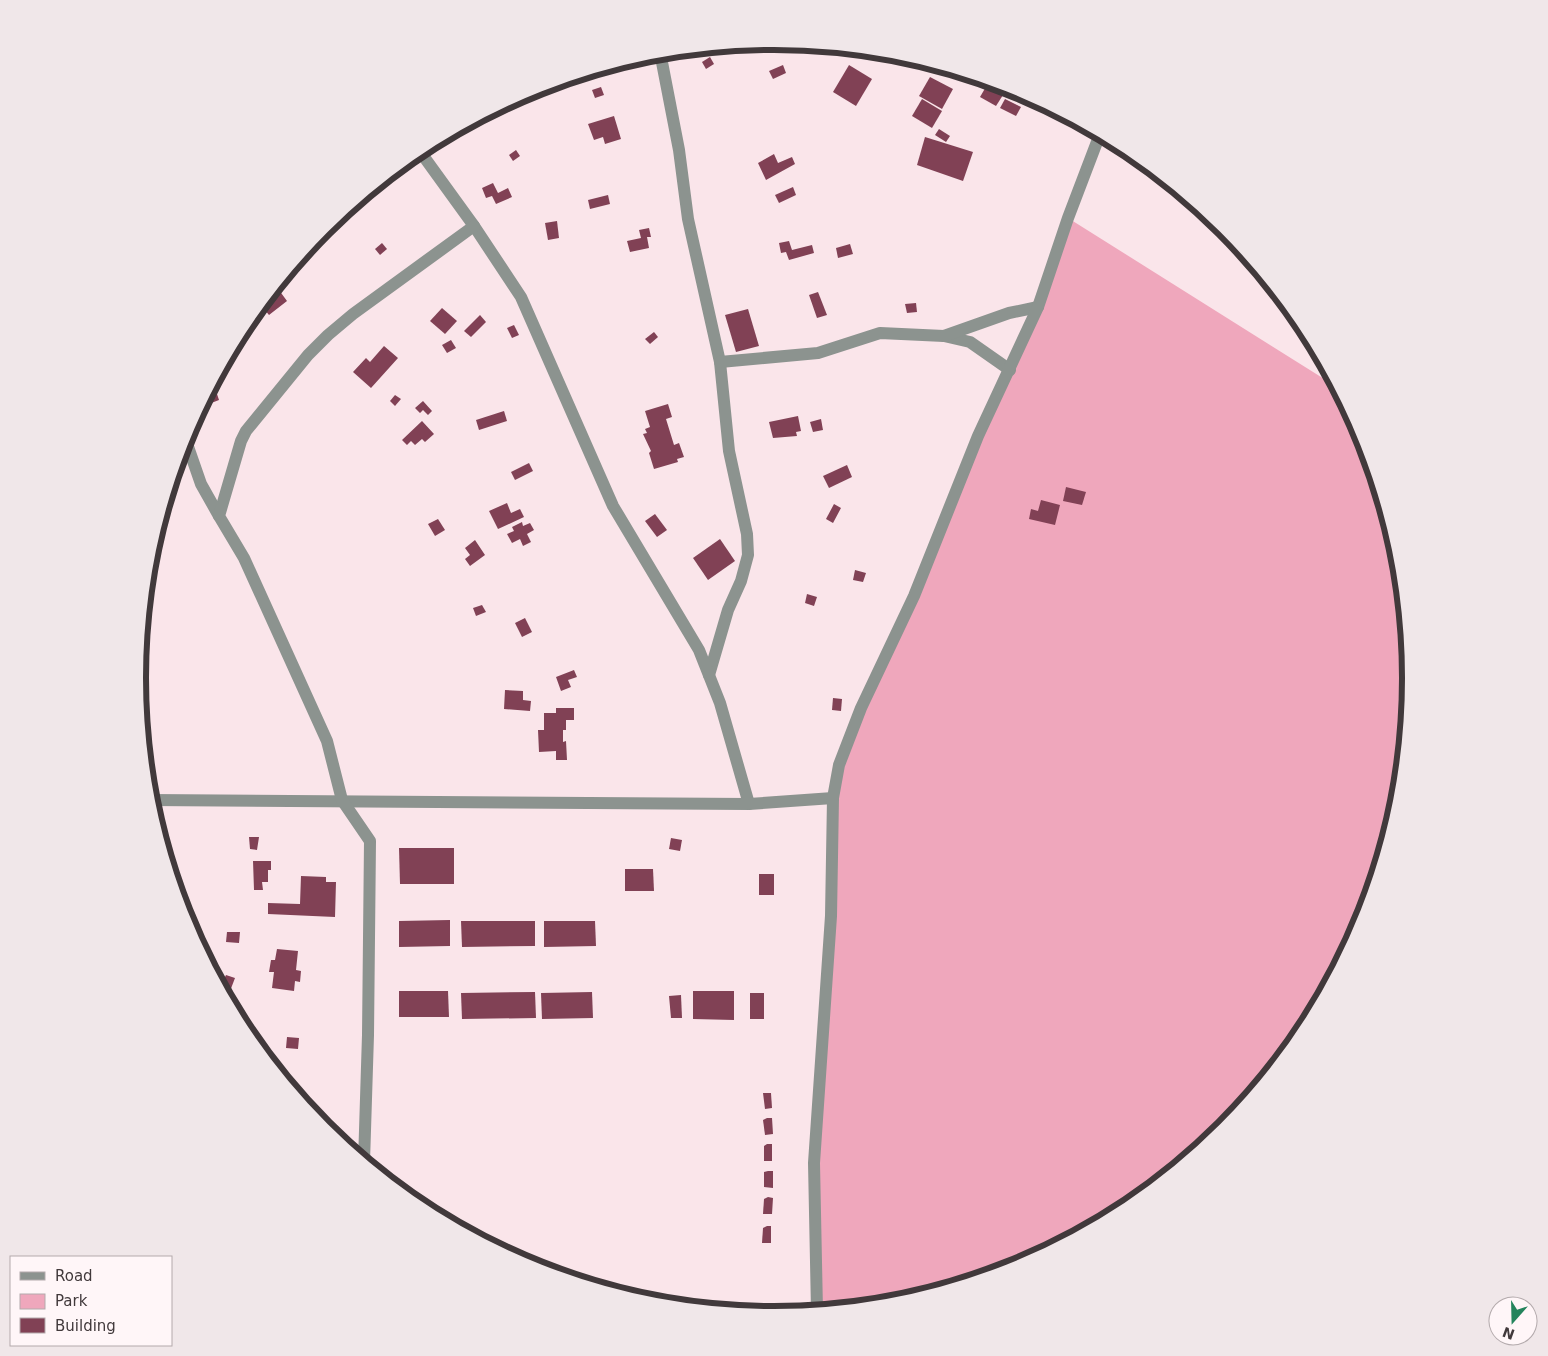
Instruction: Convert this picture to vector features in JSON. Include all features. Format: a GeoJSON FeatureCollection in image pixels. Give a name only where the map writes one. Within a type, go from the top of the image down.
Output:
{"type":"FeatureCollection","features":[{"type":"Feature","properties":{"kind":"street"},"geometry":{"type":"LineString","coordinates":[[662,60],[679,150],[688,219],[720,362],[729,451],[747,534],[748,555],[741,581],[728,610],[709,675]]}},
{"type":"Feature","properties":{"kind":"street"},"geometry":{"type":"LineString","coordinates":[[817,1305],[814,1163],[831,916],[833,798],[839,765],[861,708],[914,596],[978,436],[1038,307],[1068,218],[1098,140]]}},
{"type":"Feature","properties":{"kind":"street"},"geometry":{"type":"LineString","coordinates":[[424,157],[474,226],[520,297],[613,506],[699,650],[720,703],[749,804]]}},
{"type":"Feature","properties":{"kind":"street"},"geometry":{"type":"LineString","coordinates":[[219,516],[241,441],[246,431],[308,355],[353,314],[474,226]]}},
{"type":"Feature","properties":{"kind":"street"},"geometry":{"type":"LineString","coordinates":[[944,336],[1009,312],[1038,307]]}},
{"type":"Feature","properties":{"kind":"street"},"geometry":{"type":"LineString","coordinates":[[720,362],[818,353],[880,333],[944,336],[970,342],[1010,370]]}},
{"type":"Feature","properties":{"kind":"street"},"geometry":{"type":"LineString","coordinates":[[189,450],[201,484],[244,558],[327,742],[342,800],[368,837],[371,846],[364,1153]]}},
{"type":"Feature","properties":{"kind":"street"},"geometry":{"type":"LineString","coordinates":[[158,800],[749,804],[833,798]]}},
{"type":"Feature","properties":{"kind":"green space"},"geometry":{"type":"Polygon","coordinates":[[[1068,218],[1327,381],[1354,438],[1369,476],[1381,515],[1390,555],[1401,637],[1401,719],[1397,760],[1381,841],[1369,880],[1337,956],[1318,992],[1296,1027],[1246,1092],[1218,1122],[1188,1150],[1123,1200],[1088,1222],[1052,1241],[976,1273],[937,1285],[856,1301],[817,1305],[814,1163],[839,765],[914,596],[1068,218]]]}},
{"type":"Feature","properties":{"kind":"building"},"geometry":{"type":"Polygon","coordinates":[[[710,57],[714,64],[706,69],[702,62],[710,57]]]}},
{"type":"Feature","properties":{"kind":"building"},"geometry":{"type":"Polygon","coordinates":[[[783,65],[786,73],[773,79],[769,71],[783,65]]]}},
{"type":"Feature","properties":{"kind":"building"},"geometry":{"type":"Polygon","coordinates":[[[849,65],[872,79],[856,106],[833,92],[849,65]]]}},
{"type":"Feature","properties":{"kind":"building"},"geometry":{"type":"Polygon","coordinates":[[[930,77],[953,89],[942,109],[919,96],[930,77]]]}},
{"type":"Feature","properties":{"kind":"building"},"geometry":{"type":"Polygon","coordinates":[[[601,87],[604,95],[595,98],[592,90],[601,87]]]}},
{"type":"Feature","properties":{"kind":"building"},"geometry":{"type":"Polygon","coordinates":[[[986,87],[1003,95],[996,106],[980,97],[986,87]]]}},
{"type":"Feature","properties":{"kind":"building"},"geometry":{"type":"Polygon","coordinates":[[[922,99],[942,111],[932,128],[912,116],[922,99]]]}},
{"type":"Feature","properties":{"kind":"building"},"geometry":{"type":"Polygon","coordinates":[[[1005,99],[1021,107],[1016,116],[1000,108],[1005,99]]]}},
{"type":"Feature","properties":{"kind":"building"},"geometry":{"type":"Polygon","coordinates":[[[614,116],[621,139],[605,144],[603,137],[594,140],[588,124],[614,116]]]}},
{"type":"Feature","properties":{"kind":"building"},"geometry":{"type":"Polygon","coordinates":[[[939,129],[950,136],[946,142],[935,135],[939,129]]]}},
{"type":"Feature","properties":{"kind":"building"},"geometry":{"type":"Polygon","coordinates":[[[925,137],[973,152],[963,181],[917,165],[925,137]]]}},
{"type":"Feature","properties":{"kind":"building"},"geometry":{"type":"Polygon","coordinates":[[[516,150],[520,156],[513,161],[509,155],[516,150]]]}},
{"type":"Feature","properties":{"kind":"building"},"geometry":{"type":"Polygon","coordinates":[[[774,154],[778,163],[792,157],[795,164],[766,180],[758,163],[774,154]]]}},
{"type":"Feature","properties":{"kind":"building"},"geometry":{"type":"Polygon","coordinates":[[[493,183],[498,193],[508,188],[512,197],[496,204],[492,196],[486,198],[482,188],[493,183]]]}},
{"type":"Feature","properties":{"kind":"building"},"geometry":{"type":"Polygon","coordinates":[[[793,187],[796,195],[779,203],[775,195],[793,187]]]}},
{"type":"Feature","properties":{"kind":"building"},"geometry":{"type":"Polygon","coordinates":[[[608,195],[610,204],[590,209],[588,200],[608,195]]]}},
{"type":"Feature","properties":{"kind":"building"},"geometry":{"type":"Polygon","coordinates":[[[557,221],[559,238],[548,240],[545,223],[557,221]]]}},
{"type":"Feature","properties":{"kind":"building"},"geometry":{"type":"Polygon","coordinates":[[[649,228],[651,237],[647,237],[649,248],[630,252],[627,241],[641,238],[639,230],[649,228]]]}},
{"type":"Feature","properties":{"kind":"building"},"geometry":{"type":"Polygon","coordinates":[[[789,241],[792,250],[812,245],[814,253],[789,260],[786,252],[781,253],[779,243],[789,241]]]}},
{"type":"Feature","properties":{"kind":"building"},"geometry":{"type":"Polygon","coordinates":[[[382,243],[387,249],[380,255],[375,249],[382,243]]]}},
{"type":"Feature","properties":{"kind":"building"},"geometry":{"type":"Polygon","coordinates":[[[850,244],[853,254],[838,258],[836,248],[850,244]]]}},
{"type":"Feature","properties":{"kind":"building"},"geometry":{"type":"Polygon","coordinates":[[[280,291],[287,301],[269,315],[265,311],[280,291]]]}},
{"type":"Feature","properties":{"kind":"building"},"geometry":{"type":"Polygon","coordinates":[[[818,292],[827,315],[817,318],[809,295],[818,292]]]}},
{"type":"Feature","properties":{"kind":"building"},"geometry":{"type":"Polygon","coordinates":[[[916,303],[917,312],[907,313],[905,304],[916,303]]]}},
{"type":"Feature","properties":{"kind":"building"},"geometry":{"type":"Polygon","coordinates":[[[442,308],[457,321],[445,334],[430,321],[442,308]]]}},
{"type":"Feature","properties":{"kind":"building"},"geometry":{"type":"Polygon","coordinates":[[[748,309],[759,346],[736,352],[725,315],[748,309]]]}},
{"type":"Feature","properties":{"kind":"building"},"geometry":{"type":"Polygon","coordinates":[[[480,315],[486,322],[471,337],[464,331],[480,315]]]}},
{"type":"Feature","properties":{"kind":"building"},"geometry":{"type":"Polygon","coordinates":[[[514,325],[519,335],[512,338],[507,328],[514,325]]]}},
{"type":"Feature","properties":{"kind":"building"},"geometry":{"type":"Polygon","coordinates":[[[654,332],[658,337],[650,344],[645,339],[654,332]]]}},
{"type":"Feature","properties":{"kind":"building"},"geometry":{"type":"Polygon","coordinates":[[[451,340],[456,348],[447,353],[442,345],[451,340]]]}},
{"type":"Feature","properties":{"kind":"building"},"geometry":{"type":"Polygon","coordinates":[[[384,346],[398,358],[371,388],[353,372],[366,358],[370,362],[384,346]]]}},
{"type":"Feature","properties":{"kind":"building"},"geometry":{"type":"Polygon","coordinates":[[[216,391],[219,400],[209,404],[211,400],[216,391]]]}},
{"type":"Feature","properties":{"kind":"building"},"geometry":{"type":"Polygon","coordinates":[[[395,395],[401,399],[395,406],[390,401],[395,395]]]}},
{"type":"Feature","properties":{"kind":"building"},"geometry":{"type":"Polygon","coordinates":[[[423,401],[432,411],[428,415],[423,410],[420,413],[415,408],[423,401]]]}},
{"type":"Feature","properties":{"kind":"building"},"geometry":{"type":"Polygon","coordinates":[[[668,404],[672,417],[666,419],[674,445],[679,443],[684,457],[677,459],[678,462],[654,469],[649,453],[651,451],[643,434],[647,433],[645,429],[650,427],[645,411],[668,404]]]}},
{"type":"Feature","properties":{"kind":"building"},"geometry":{"type":"Polygon","coordinates":[[[504,411],[507,421],[479,430],[476,420],[504,411]]]}},
{"type":"Feature","properties":{"kind":"building"},"geometry":{"type":"Polygon","coordinates":[[[798,416],[801,431],[796,432],[797,436],[773,438],[769,422],[798,416]]]}},
{"type":"Feature","properties":{"kind":"building"},"geometry":{"type":"Polygon","coordinates":[[[821,419],[823,430],[813,432],[810,422],[821,419]]]}},
{"type":"Feature","properties":{"kind":"building"},"geometry":{"type":"Polygon","coordinates":[[[422,421],[434,434],[425,442],[422,439],[415,445],[411,441],[407,445],[402,440],[422,421]]]}},
{"type":"Feature","properties":{"kind":"building"},"geometry":{"type":"Polygon","coordinates":[[[529,463],[533,471],[515,480],[511,472],[529,463]]]}},
{"type":"Feature","properties":{"kind":"building"},"geometry":{"type":"Polygon","coordinates":[[[847,465],[852,477],[829,488],[823,476],[847,465]]]}},
{"type":"Feature","properties":{"kind":"building"},"geometry":{"type":"Polygon","coordinates":[[[1066,487],[1086,492],[1082,505],[1063,501],[1066,487]]]}},
{"type":"Feature","properties":{"kind":"building"},"geometry":{"type":"Polygon","coordinates":[[[1041,500],[1060,505],[1055,525],[1029,519],[1031,509],[1038,511],[1041,500]]]}},
{"type":"Feature","properties":{"kind":"building"},"geometry":{"type":"Polygon","coordinates":[[[507,503],[511,513],[520,509],[524,517],[498,529],[489,511],[507,503]]]}},
{"type":"Feature","properties":{"kind":"building"},"geometry":{"type":"Polygon","coordinates":[[[834,504],[841,508],[833,523],[826,519],[834,504]]]}},
{"type":"Feature","properties":{"kind":"building"},"geometry":{"type":"Polygon","coordinates":[[[655,514],[667,530],[657,537],[645,521],[655,514]]]}},
{"type":"Feature","properties":{"kind":"building"},"geometry":{"type":"Polygon","coordinates":[[[438,519],[445,530],[435,536],[428,524],[438,519]]]}},
{"type":"Feature","properties":{"kind":"building"},"geometry":{"type":"Polygon","coordinates":[[[522,522],[523,526],[530,523],[534,530],[527,534],[531,542],[523,546],[520,539],[512,543],[507,534],[514,531],[512,527],[522,522]]]}},
{"type":"Feature","properties":{"kind":"building"},"geometry":{"type":"Polygon","coordinates":[[[720,539],[735,561],[708,580],[693,558],[720,539]]]}},
{"type":"Feature","properties":{"kind":"building"},"geometry":{"type":"Polygon","coordinates":[[[475,540],[485,555],[470,566],[465,559],[470,555],[465,548],[475,540]]]}},
{"type":"Feature","properties":{"kind":"building"},"geometry":{"type":"Polygon","coordinates":[[[855,570],[866,573],[863,582],[853,580],[855,570]]]}},
{"type":"Feature","properties":{"kind":"building"},"geometry":{"type":"Polygon","coordinates":[[[807,594],[817,597],[814,606],[805,603],[807,594]]]}},
{"type":"Feature","properties":{"kind":"building"},"geometry":{"type":"Polygon","coordinates":[[[482,605],[486,612],[476,616],[473,608],[482,605]]]}},
{"type":"Feature","properties":{"kind":"building"},"geometry":{"type":"Polygon","coordinates":[[[525,618],[532,632],[522,637],[515,623],[525,618]]]}},
{"type":"Feature","properties":{"kind":"building"},"geometry":{"type":"Polygon","coordinates":[[[574,670],[577,677],[568,680],[571,687],[561,691],[556,677],[574,670]]]}},
{"type":"Feature","properties":{"kind":"building"},"geometry":{"type":"Polygon","coordinates":[[[505,690],[523,691],[523,700],[531,701],[530,711],[504,709],[505,690]]]}},
{"type":"Feature","properties":{"kind":"building"},"geometry":{"type":"Polygon","coordinates":[[[833,698],[842,699],[841,711],[832,710],[833,698]]]}},
{"type":"Feature","properties":{"kind":"building"},"geometry":{"type":"Polygon","coordinates":[[[556,708],[574,708],[574,720],[566,720],[566,730],[563,730],[563,742],[566,741],[567,760],[556,760],[556,751],[539,752],[538,730],[544,730],[544,713],[556,713],[556,708]]]}},
{"type":"Feature","properties":{"kind":"building"},"geometry":{"type":"Polygon","coordinates":[[[249,837],[259,837],[257,850],[250,849],[249,837]]]}},
{"type":"Feature","properties":{"kind":"building"},"geometry":{"type":"Polygon","coordinates":[[[671,838],[682,840],[680,851],[669,849],[671,838]]]}},
{"type":"Feature","properties":{"kind":"building"},"geometry":{"type":"Polygon","coordinates":[[[399,848],[454,848],[454,884],[400,884],[399,848]]]}},
{"type":"Feature","properties":{"kind":"building"},"geometry":{"type":"Polygon","coordinates":[[[253,861],[271,861],[271,870],[268,870],[268,882],[262,882],[263,890],[254,890],[253,861]]]}},
{"type":"Feature","properties":{"kind":"building"},"geometry":{"type":"Polygon","coordinates":[[[625,869],[653,869],[654,891],[625,891],[625,869]]]}},
{"type":"Feature","properties":{"kind":"building"},"geometry":{"type":"Polygon","coordinates":[[[759,874],[774,874],[774,895],[759,895],[759,874]]]}},
{"type":"Feature","properties":{"kind":"building"},"geometry":{"type":"Polygon","coordinates":[[[301,876],[326,877],[326,882],[336,882],[335,917],[268,914],[268,903],[300,904],[301,876]]]}},
{"type":"Feature","properties":{"kind":"building"},"geometry":{"type":"Polygon","coordinates":[[[450,920],[450,946],[399,947],[399,921],[450,920]]]}},
{"type":"Feature","properties":{"kind":"building"},"geometry":{"type":"Polygon","coordinates":[[[461,921],[535,921],[535,946],[462,947],[461,921]]]}},
{"type":"Feature","properties":{"kind":"building"},"geometry":{"type":"Polygon","coordinates":[[[544,921],[595,921],[596,946],[544,947],[544,921]]]}},
{"type":"Feature","properties":{"kind":"building"},"geometry":{"type":"Polygon","coordinates":[[[227,932],[240,932],[239,943],[226,942],[227,932]]]}},
{"type":"Feature","properties":{"kind":"building"},"geometry":{"type":"Polygon","coordinates":[[[277,949],[298,951],[296,970],[301,971],[300,982],[295,981],[294,991],[272,988],[274,972],[269,972],[271,960],[275,960],[277,949]]]}},
{"type":"Feature","properties":{"kind":"building"},"geometry":{"type":"Polygon","coordinates":[[[226,975],[235,978],[230,992],[223,979],[226,975]]]}},
{"type":"Feature","properties":{"kind":"building"},"geometry":{"type":"Polygon","coordinates":[[[399,991],[448,991],[449,1017],[399,1017],[399,991]]]}},
{"type":"Feature","properties":{"kind":"building"},"geometry":{"type":"Polygon","coordinates":[[[693,991],[734,991],[734,1020],[693,1019],[693,991]]]}},
{"type":"Feature","properties":{"kind":"building"},"geometry":{"type":"Polygon","coordinates":[[[535,992],[536,1018],[462,1019],[461,993],[535,992]]]}},
{"type":"Feature","properties":{"kind":"building"},"geometry":{"type":"Polygon","coordinates":[[[592,992],[593,1018],[542,1019],[541,993],[592,992]]]}},
{"type":"Feature","properties":{"kind":"building"},"geometry":{"type":"Polygon","coordinates":[[[750,993],[764,993],[764,1019],[750,1019],[750,993]]]}},
{"type":"Feature","properties":{"kind":"building"},"geometry":{"type":"Polygon","coordinates":[[[681,995],[682,1018],[671,1018],[669,996],[681,995]]]}},
{"type":"Feature","properties":{"kind":"building"},"geometry":{"type":"Polygon","coordinates":[[[287,1037],[299,1038],[298,1049],[286,1048],[287,1037]]]}},
{"type":"Feature","properties":{"kind":"building"},"geometry":{"type":"Polygon","coordinates":[[[763,1093],[771,1093],[772,1108],[765,1109],[763,1093]]]}},
{"type":"Feature","properties":{"kind":"building"},"geometry":{"type":"Polygon","coordinates":[[[772,1118],[773,1134],[765,1135],[763,1120],[772,1118]]]}},
{"type":"Feature","properties":{"kind":"building"},"geometry":{"type":"Polygon","coordinates":[[[772,1144],[772,1161],[764,1161],[764,1146],[772,1144]]]}},
{"type":"Feature","properties":{"kind":"building"},"geometry":{"type":"Polygon","coordinates":[[[773,1171],[773,1188],[764,1187],[764,1172],[773,1171]]]}},
{"type":"Feature","properties":{"kind":"building"},"geometry":{"type":"Polygon","coordinates":[[[768,1197],[773,1198],[772,1214],[763,1214],[764,1199],[768,1197]]]}},
{"type":"Feature","properties":{"kind":"building"},"geometry":{"type":"Polygon","coordinates":[[[771,1226],[771,1243],[762,1243],[763,1228],[771,1226]]]}}]}
